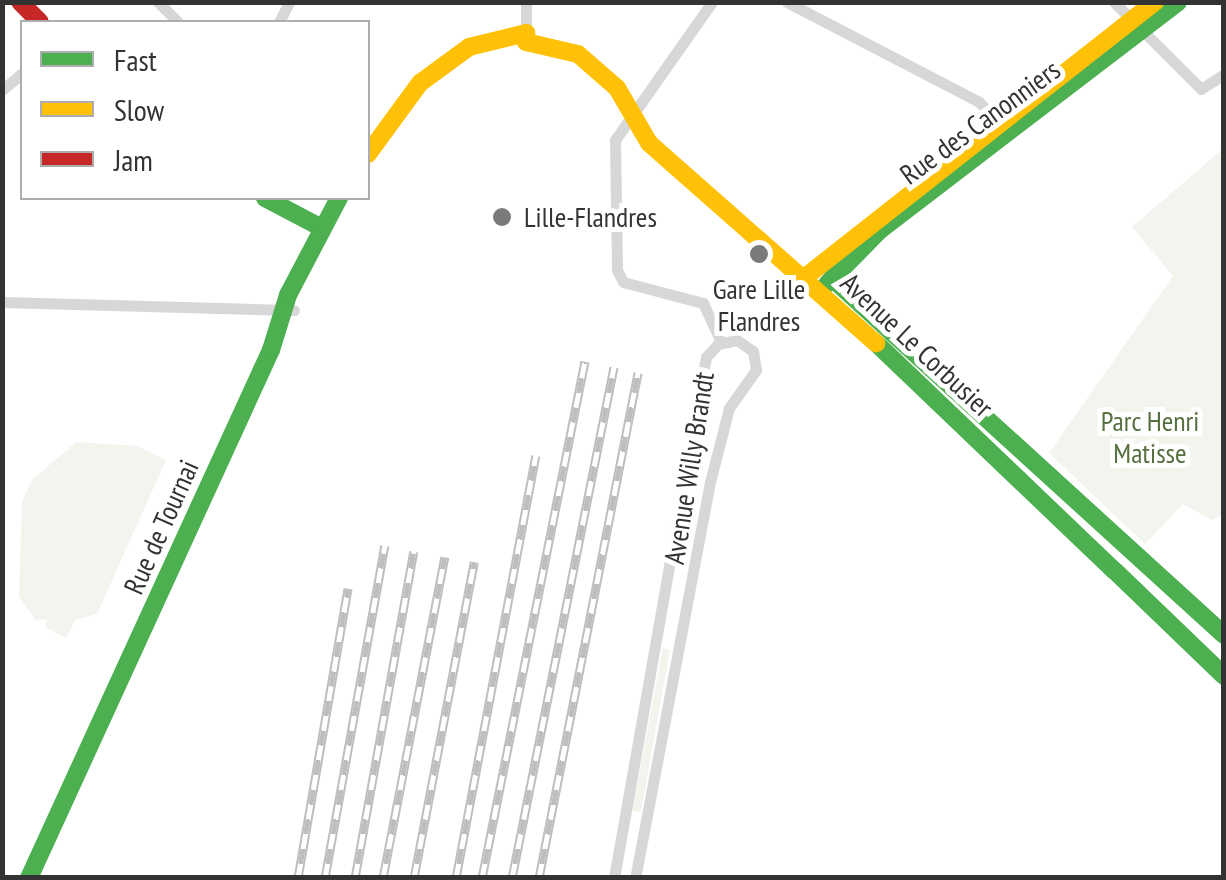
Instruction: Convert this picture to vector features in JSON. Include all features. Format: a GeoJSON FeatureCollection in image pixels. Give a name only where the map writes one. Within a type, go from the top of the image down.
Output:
{"type":"FeatureCollection","features":[{"type":"Feature","properties":{"kind":"street"},"geometry":{"type":"LineString","coordinates":[[158,2],[176,20]]}},
{"type":"Feature","properties":{"kind":"street"},"geometry":{"type":"LineString","coordinates":[[370,151],[412,91],[462,51],[526,38],[526,2]]}},
{"type":"Feature","properties":{"kind":"street"},"geometry":{"type":"LineString","coordinates":[[712,2],[615,140],[618,276],[703,303],[722,342]]}},
{"type":"Feature","properties":{"kind":"street"},"geometry":{"type":"LineString","coordinates":[[786,2],[806,7],[971,98],[1005,129]]}},
{"type":"Feature","properties":{"kind":"street"},"geometry":{"type":"LineString","coordinates":[[1114,2],[1203,89],[1224,74]]}},
{"type":"Feature","properties":{"kind":"street","name":"Rue des Canonniers"},"geometry":{"type":"LineString","coordinates":[[1138,25],[1155,2]]}},
{"type":"Feature","properties":{"kind":"street","name":"Rue des Canonniers"},"geometry":{"type":"LineString","coordinates":[[826,285],[888,224],[1005,129],[1138,25],[1178,2]]}},
{"type":"Feature","properties":{"kind":"street","name":"Avenue Le Corbusier"},"geometry":{"type":"LineString","coordinates":[[526,38],[578,54],[608,78],[649,142],[804,278],[826,285],[1224,636]]}},
{"type":"Feature","properties":{"kind":"street","name":"Rue des Canonniers"},"geometry":{"type":"LineString","coordinates":[[804,278],[1005,129]]}},
{"type":"Feature","properties":{"kind":"street"},"geometry":{"type":"LineString","coordinates":[[268,200],[322,228]]}},
{"type":"Feature","properties":{"kind":"street","name":"Rue de Tournai"},"geometry":{"type":"LineString","coordinates":[[29,878],[338,200]]}},
{"type":"Feature","properties":{"kind":"street","name":"Avenue Le Corbusier"},"geometry":{"type":"LineString","coordinates":[[826,285],[1224,676]]}},
{"type":"Feature","properties":{"kind":"street"},"geometry":{"type":"LineString","coordinates":[[2,302],[288,309]]}},
{"type":"Feature","properties":{"kind":"street","name":"Avenue Willy Brandt"},"geometry":{"type":"LineString","coordinates":[[614,878],[706,357],[722,342],[747,344],[757,367],[728,408],[710,482],[635,878]]}},
{"type":"Feature","properties":{"kind":"green space","name":"Parc Henri Matisse"},"geometry":{"type":"Polygon","coordinates":[[[1223,149],[1223,514],[1212,520],[1183,504],[1145,544],[1049,453],[1173,276],[1132,227],[1223,149]]]}},
{"type":"Feature","properties":{"kind":"green space"},"geometry":{"type":"Polygon","coordinates":[[[76,442],[137,446],[166,460],[97,614],[75,620],[66,638],[45,627],[47,619],[36,620],[19,597],[22,502],[32,480],[76,442]]]}},
{"type":"Feature","properties":{"kind":"green space"},"geometry":{"type":"Polygon","coordinates":[[[663,648],[670,650],[641,812],[632,811],[663,648]]]}},
{"type":"Feature","properties":{"kind":"railway"},"geometry":{"type":"LineString","coordinates":[[482,878],[585,361]]}},
{"type":"Feature","properties":{"kind":"railway"},"geometry":{"type":"LineString","coordinates":[[512,878],[614,367]]}},
{"type":"Feature","properties":{"kind":"railway"},"geometry":{"type":"LineString","coordinates":[[539,878],[638,373]]}},
{"type":"Feature","properties":{"kind":"railway"},"geometry":{"type":"LineString","coordinates":[[456,878],[536,456]]}},
{"type":"Feature","properties":{"kind":"railway"},"geometry":{"type":"LineString","coordinates":[[325,878],[385,545]]}},
{"type":"Feature","properties":{"kind":"railway"},"geometry":{"type":"LineString","coordinates":[[355,878],[414,551]]}},
{"type":"Feature","properties":{"kind":"railway"},"geometry":{"type":"LineString","coordinates":[[383,878],[445,557]]}},
{"type":"Feature","properties":{"kind":"railway"},"geometry":{"type":"LineString","coordinates":[[414,878],[474,562]]}},
{"type":"Feature","properties":{"kind":"railway"},"geometry":{"type":"LineString","coordinates":[[298,878],[348,588]]}},
{"type":"Feature","properties":{"kind":"traffic: fast"},"geometry":{"type":"LineString","coordinates":[[827,284],[880,230],[1178,2]]}},
{"type":"Feature","properties":{"kind":"traffic: fast"},"geometry":{"type":"LineString","coordinates":[[269,200],[322,228]]}},
{"type":"Feature","properties":{"kind":"traffic: fast"},"geometry":{"type":"LineString","coordinates":[[29,878],[271,350],[288,295],[338,200]]}},
{"type":"Feature","properties":{"kind":"traffic: fast"},"geometry":{"type":"LineString","coordinates":[[832,278],[1224,635]]}},
{"type":"Feature","properties":{"kind":"traffic: fast"},"geometry":{"type":"LineString","coordinates":[[876,343],[1115,571]]}},
{"type":"Feature","properties":{"kind":"traffic: fast"},"geometry":{"type":"LineString","coordinates":[[1115,571],[1224,676]]}},
{"type":"Feature","properties":{"kind":"traffic: slow"},"geometry":{"type":"LineString","coordinates":[[804,278],[1155,2]]}},
{"type":"Feature","properties":{"kind":"traffic: slow"},"geometry":{"type":"LineString","coordinates":[[370,151],[420,83],[469,47],[526,33],[526,42],[578,54],[617,88],[649,143],[876,343]]}},
{"type":"Feature","properties":{"kind":"traffic: jam"},"geometry":{"type":"LineString","coordinates":[[20,2],[38,20]]}},
{"type":"Feature","properties":{"kind":"place","name":"Lille-Flandres"},"geometry":{"type":"Point","coordinates":[502,217]}},
{"type":"Feature","properties":{"kind":"place","name":"Gare Lille Flandres"},"geometry":{"type":"Point","coordinates":[759,254]}}]}
